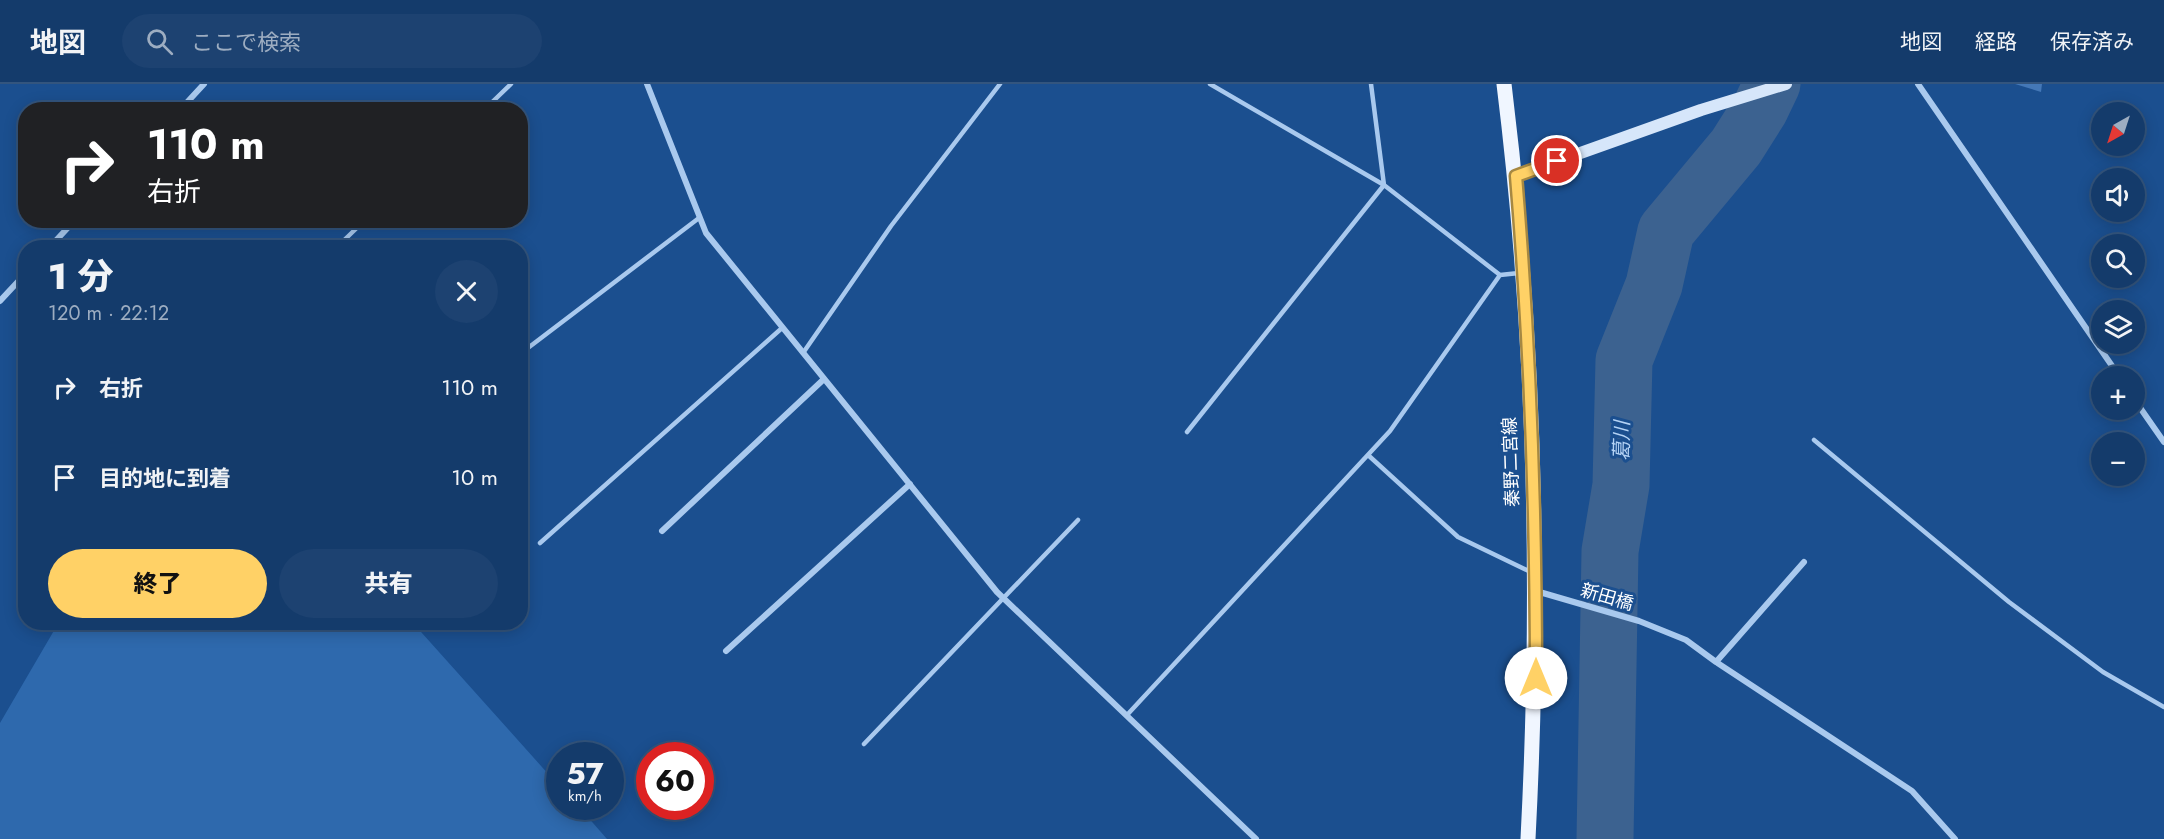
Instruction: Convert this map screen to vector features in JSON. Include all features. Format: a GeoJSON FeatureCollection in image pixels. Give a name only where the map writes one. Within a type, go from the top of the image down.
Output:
{"type":"FeatureCollection","features":[{"type":"Feature","properties":{"kind":"main road","name":"秦野二宮線"},"geometry":{"type":"LineString","coordinates":[[1504,84],[1516,176],[1524,273],[1536,591],[1536,699],[1528,839]]}},
{"type":"Feature","properties":{"kind":"street"},"geometry":{"type":"LineString","coordinates":[[187,102],[204,84]]}},
{"type":"Feature","properties":{"kind":"street"},"geometry":{"type":"LineString","coordinates":[[647,84],[706,233],[802,353],[1004,598],[1256,839]]}},
{"type":"Feature","properties":{"kind":"street"},"geometry":{"type":"LineString","coordinates":[[1516,176],[1701,110],[1786,84]]}},
{"type":"Feature","properties":{"kind":"street"},"geometry":{"type":"LineString","coordinates":[[1918,84],[2112,366]]}},
{"type":"Feature","properties":{"kind":"street"},"geometry":{"type":"LineString","coordinates":[[56,240],[68,228]]}},
{"type":"Feature","properties":{"kind":"street"},"geometry":{"type":"LineString","coordinates":[[0,301],[18,282]]}},
{"type":"Feature","properties":{"kind":"street"},"geometry":{"type":"LineString","coordinates":[[662,531],[824,379]]}},
{"type":"Feature","properties":{"kind":"street"},"geometry":{"type":"LineString","coordinates":[[2145,415],[2164,442]]}},
{"type":"Feature","properties":{"kind":"street"},"geometry":{"type":"LineString","coordinates":[[726,651],[910,484]]}},
{"type":"Feature","properties":{"kind":"street"},"geometry":{"type":"LineString","coordinates":[[1716,662],[1804,562]]}},
{"type":"Feature","properties":{"kind":"street","name":"新田橋"},"geometry":{"type":"LineString","coordinates":[[1536,591],[1639,621],[1686,639],[1716,662],[1911,791],[1955,839]]}},
{"type":"Feature","properties":{"kind":"lane"},"geometry":{"type":"LineString","coordinates":[[492,102],[511,84]]}},
{"type":"Feature","properties":{"kind":"lane"},"geometry":{"type":"LineString","coordinates":[[802,353],[891,226],[1000,84]]}},
{"type":"Feature","properties":{"kind":"lane"},"geometry":{"type":"LineString","coordinates":[[1210,84],[1384,185],[1500,275],[1524,273]]}},
{"type":"Feature","properties":{"kind":"lane"},"geometry":{"type":"LineString","coordinates":[[1187,432],[1384,185],[1371,84]]}},
{"type":"Feature","properties":{"kind":"lane"},"geometry":{"type":"LineString","coordinates":[[528,348],[699,218]]}},
{"type":"Feature","properties":{"kind":"lane"},"geometry":{"type":"LineString","coordinates":[[344,240],[357,228]]}},
{"type":"Feature","properties":{"kind":"lane"},"geometry":{"type":"LineString","coordinates":[[1127,715],[1390,431],[1500,275]]}},
{"type":"Feature","properties":{"kind":"lane"},"geometry":{"type":"LineString","coordinates":[[540,543],[782,328]]}},
{"type":"Feature","properties":{"kind":"lane"},"geometry":{"type":"LineString","coordinates":[[1814,440],[2009,602],[2103,672],[2164,706]]}},
{"type":"Feature","properties":{"kind":"lane"},"geometry":{"type":"LineString","coordinates":[[1368,455],[1458,537],[1535,574]]}},
{"type":"Feature","properties":{"kind":"lane"},"geometry":{"type":"LineString","coordinates":[[864,744],[1078,520]]}},
{"type":"Feature","properties":{"kind":"shaded area"},"geometry":{"type":"Polygon","coordinates":[[[54,630],[419,630],[546,771],[546,820],[590,820],[607,839],[0,839],[0,723],[54,630]]]}},
{"type":"Feature","properties":{"kind":"building"},"geometry":{"type":"Polygon","coordinates":[[[2015,84],[2042,84],[2041,92],[2015,84]]]}},
{"type":"Feature","properties":{"kind":"waterway","name":"葛川"},"geometry":{"type":"LineString","coordinates":[[1605,839],[1610,551],[1621,485],[1624,360],[1654,285],[1666,231],[1736,147],[1760,109],[1772,84]]}},
{"type":"Feature","properties":{"kind":"route"},"geometry":{"type":"LineString","coordinates":[[1536,678],[1536,591],[1524,273],[1516,176],[1557,161]]}}]}
